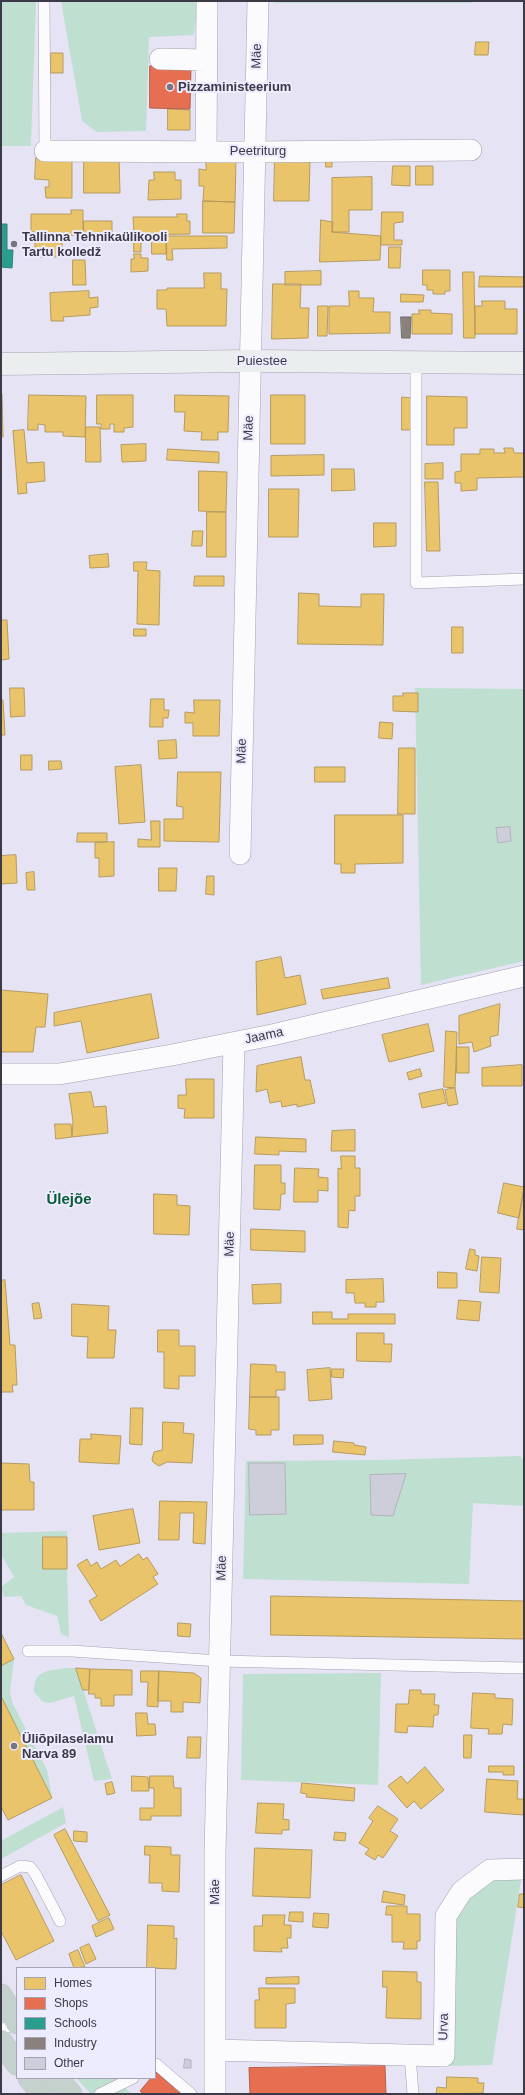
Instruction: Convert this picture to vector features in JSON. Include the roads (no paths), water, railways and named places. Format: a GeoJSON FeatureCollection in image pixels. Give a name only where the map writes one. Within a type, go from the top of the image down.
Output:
{"type":"FeatureCollection","features":[{"type":"Feature","properties":{"kind":"highway"},"geometry":{"type":"LineString","coordinates":[[1,1995],[11,2025]]}},
{"type":"Feature","properties":{"kind":"highway"},"geometry":{"type":"LineString","coordinates":[[1,2041],[16,2063]]}},
{"type":"Feature","properties":{"kind":"highway"},"geometry":{"type":"LineString","coordinates":[[30,2079],[42,2094]]}},
{"type":"Feature","properties":{"kind":"highway"},"geometry":{"type":"LineString","coordinates":[[57,2079],[71,2094]]}},
{"type":"Feature","properties":{"kind":"main road","name":"Puiestee"},"geometry":{"type":"LineString","coordinates":[[1,364],[250,361],[524,363]]}},
{"type":"Feature","properties":{"kind":"street"},"geometry":{"type":"LineString","coordinates":[[206,151],[207,1]]}},
{"type":"Feature","properties":{"kind":"street","name":"Mäe"},"geometry":{"type":"LineString","coordinates":[[240,854],[258,1]]}},
{"type":"Feature","properties":{"kind":"street"},"geometry":{"type":"LineString","coordinates":[[160,59],[206,60]]}},
{"type":"Feature","properties":{"kind":"street","name":"Peetriturg"},"geometry":{"type":"LineString","coordinates":[[45,150],[255,152],[471,150]]}},
{"type":"Feature","properties":{"kind":"street","name":"Jaama"},"geometry":{"type":"LineString","coordinates":[[1,1074],[59,1074],[234,1043],[524,976]]}},
{"type":"Feature","properties":{"kind":"street","name":"Mäe"},"geometry":{"type":"LineString","coordinates":[[215,2094],[215,1853],[234,1043]]}},
{"type":"Feature","properties":{"kind":"street","name":"Urva"},"geometry":{"type":"LineString","coordinates":[[215,2050],[444,2056],[446,1916],[462,1891],[490,1870],[524,1869]]}},
{"type":"Feature","properties":{"kind":"lane"},"geometry":{"type":"LineString","coordinates":[[44,1],[45,150]]}},
{"type":"Feature","properties":{"kind":"lane"},"geometry":{"type":"LineString","coordinates":[[416,362],[416,583],[524,579]]}},
{"type":"Feature","properties":{"kind":"lane"},"geometry":{"type":"LineString","coordinates":[[28,1651],[72,1651],[219,1661],[524,1668]]}},
{"type":"Feature","properties":{"kind":"lane"},"geometry":{"type":"LineString","coordinates":[[1,1876],[20,1866],[30,1867],[36,1875],[60,1921]]}},
{"type":"Feature","properties":{"kind":"lane"},"geometry":{"type":"LineString","coordinates":[[410,2055],[413,2094]]}},
{"type":"Feature","properties":{"kind":"lane"},"geometry":{"type":"LineString","coordinates":[[156,2064],[191,2094]]}},
{"type":"Feature","properties":{"kind":"lane"},"geometry":{"type":"LineString","coordinates":[[100,2094],[131,2079]]}},
{"type":"Feature","properties":{"kind":"place","name":"Pizzaministeerium"},"geometry":{"type":"Point","coordinates":[170,87]}},
{"type":"Feature","properties":{"kind":"place","name":"Tallinna Tehnikaülikooli Tartu kolledž"},"geometry":{"type":"Point","coordinates":[14,244]}},
{"type":"Feature","properties":{"kind":"place","name":"Üliõpilaselamu Narva 89"},"geometry":{"type":"Point","coordinates":[14,1746]}},
{"type":"Feature","properties":{"kind":"district","name":"Ülejõe"},"geometry":{"type":"Point","coordinates":[69,1200]}}]}
